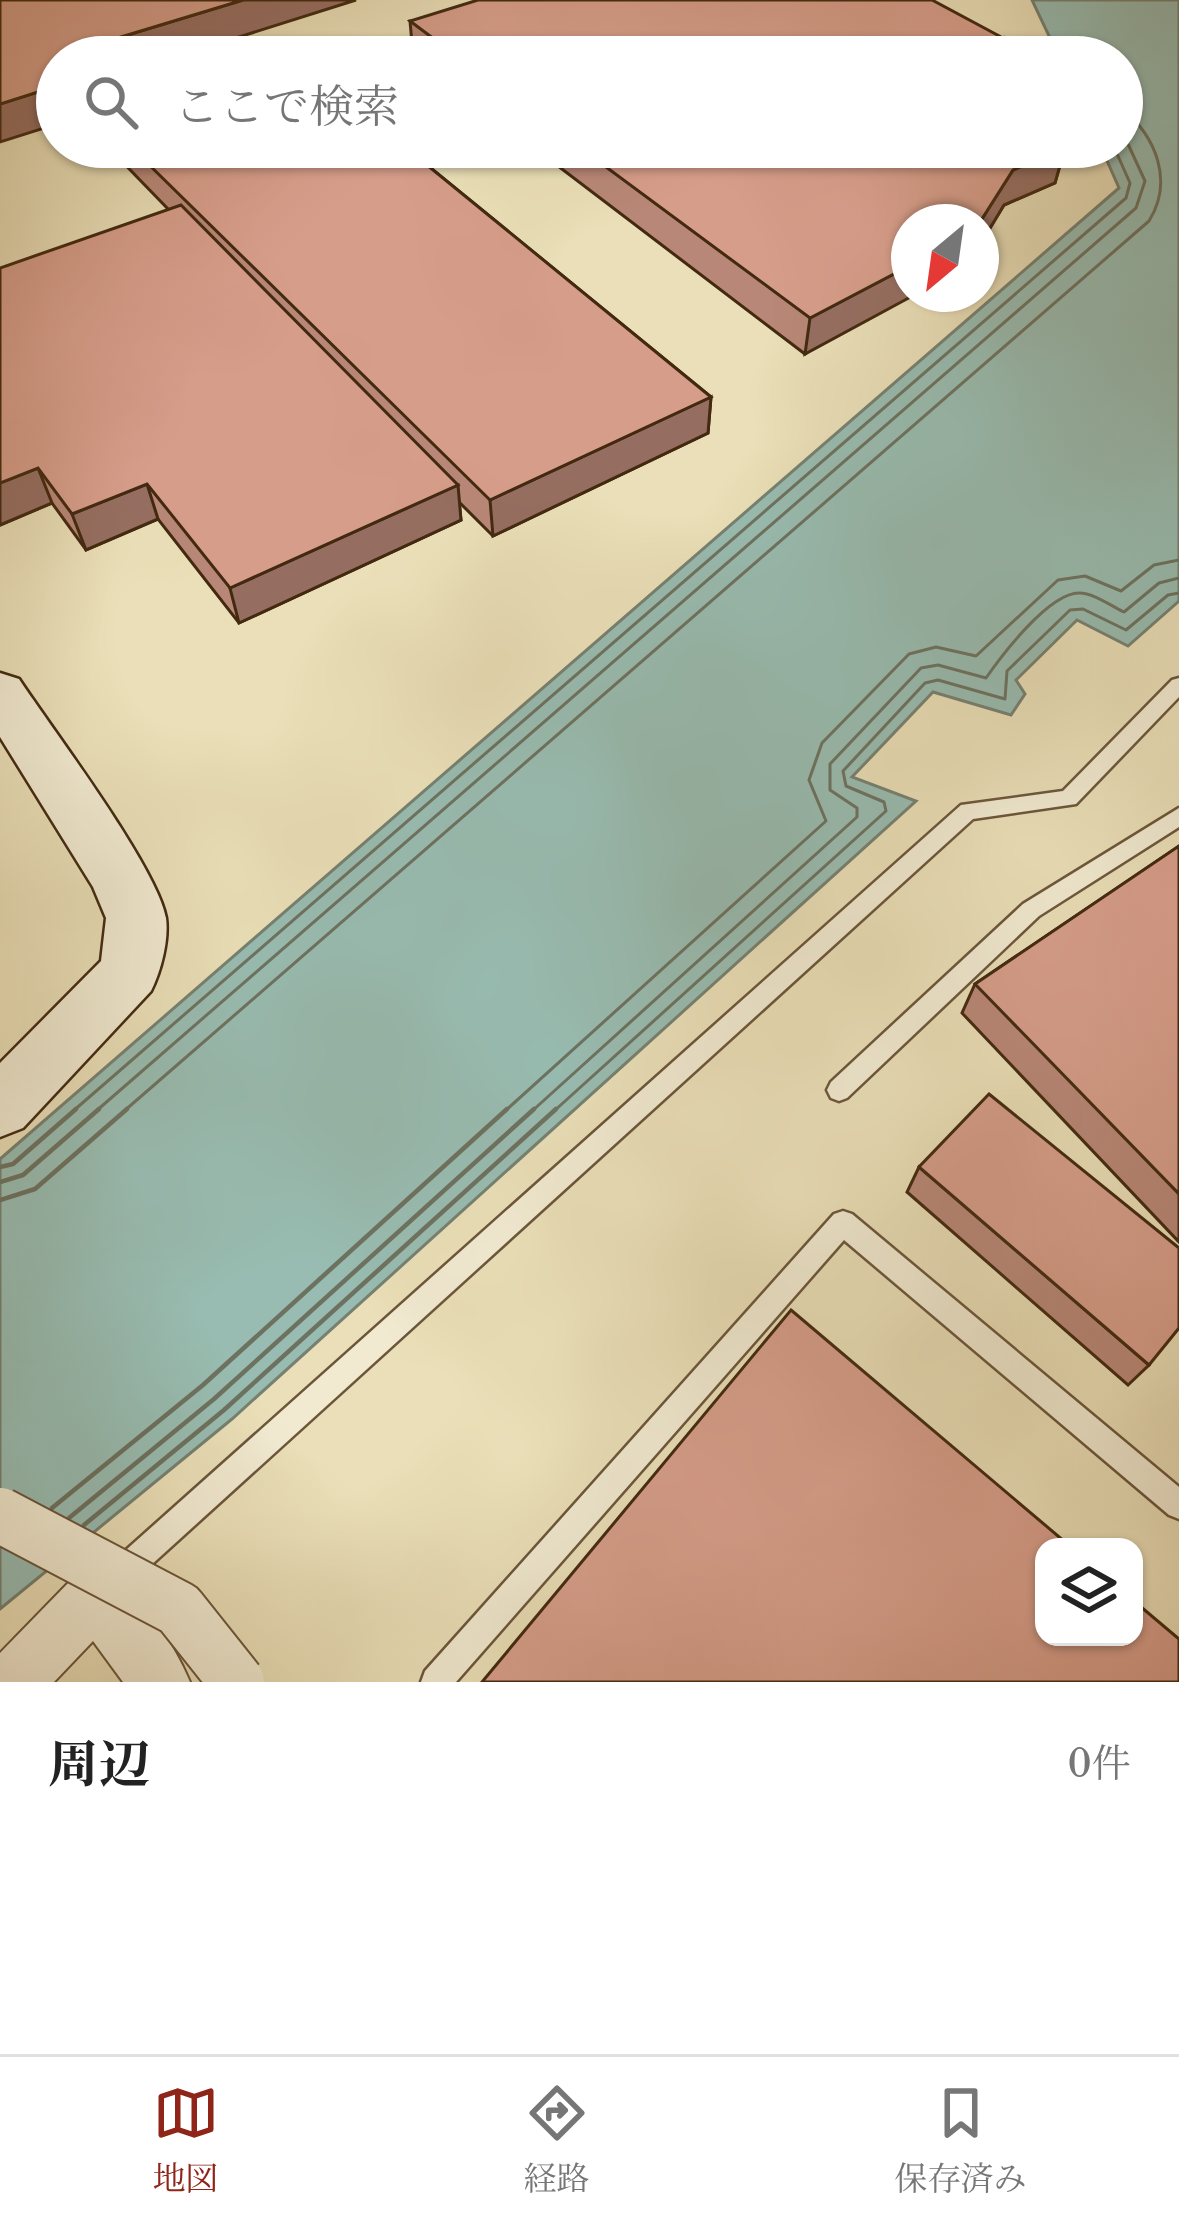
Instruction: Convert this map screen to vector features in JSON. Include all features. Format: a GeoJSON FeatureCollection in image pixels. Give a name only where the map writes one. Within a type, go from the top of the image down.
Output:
{"type":"FeatureCollection","features":[{"type":"Feature","properties":{"kind":"street"},"geometry":{"type":"LineString","coordinates":[[0,693],[118,877],[136,918],[130,972],[0,1107]]}},
{"type":"Feature","properties":{"kind":"street"},"geometry":{"type":"LineString","coordinates":[[0,1515],[179,1609],[237,1682]]}},
{"type":"Feature","properties":{"kind":"street"},"geometry":{"type":"LineString","coordinates":[[13,1682],[95,1596],[160,1682]]}},
{"type":"Feature","properties":{"kind":"lane"},"geometry":{"type":"LineString","coordinates":[[95,1596],[968,811],[1069,798],[1179,685]]}},
{"type":"Feature","properties":{"kind":"lane"},"geometry":{"type":"LineString","coordinates":[[839,1090],[1030,910],[1179,816]]}},
{"type":"Feature","properties":{"kind":"lane"},"geometry":{"type":"LineString","coordinates":[[436,1682],[843,1223],[1179,1505]]}},
{"type":"Feature","properties":{"kind":"water"},"geometry":{"type":"Polygon","coordinates":[[[1032,0],[1179,0],[1179,601],[1128,646],[1077,620],[1016,680],[1025,694],[1011,715],[933,692],[852,777],[916,801],[232,1419],[0,1609],[0,1159],[976,312],[999,312],[999,292],[1119,188],[1110,168],[1143,168],[1143,36],[1049,36],[1032,0]]]}},
{"type":"Feature","properties":{"kind":"building"},"geometry":{"type":"Polygon","coordinates":[[[0,0],[243,0],[124,36],[36,36],[36,93],[0,104],[0,0]]]}},
{"type":"Feature","properties":{"kind":"building"},"geometry":{"type":"Polygon","coordinates":[[[478,0],[932,0],[999,36],[430,36],[410,21],[478,0]]]}},
{"type":"Feature","properties":{"kind":"building"},"geometry":{"type":"Polygon","coordinates":[[[152,168],[431,168],[711,397],[490,500],[152,168]]]}},
{"type":"Feature","properties":{"kind":"building"},"geometry":{"type":"Polygon","coordinates":[[[607,168],[1018,168],[991,204],[891,204],[891,275],[810,318],[607,168]]]}},
{"type":"Feature","properties":{"kind":"building"},"geometry":{"type":"Polygon","coordinates":[[[181,205],[458,485],[230,588],[147,484],[72,514],[38,468],[0,483],[0,268],[181,205]]]}},
{"type":"Feature","properties":{"kind":"building"},"geometry":{"type":"Polygon","coordinates":[[[1179,846],[1179,1194],[975,984],[1179,846]]]}},
{"type":"Feature","properties":{"kind":"building"},"geometry":{"type":"Polygon","coordinates":[[[989,1094],[1179,1248],[1179,1328],[1149,1365],[919,1167],[989,1094]]]}},
{"type":"Feature","properties":{"kind":"building"},"geometry":{"type":"Polygon","coordinates":[[[791,1310],[1060,1538],[1035,1538],[1035,1646],[1143,1646],[1143,1609],[1179,1639],[1179,1682],[482,1682],[791,1310]]]}}]}
